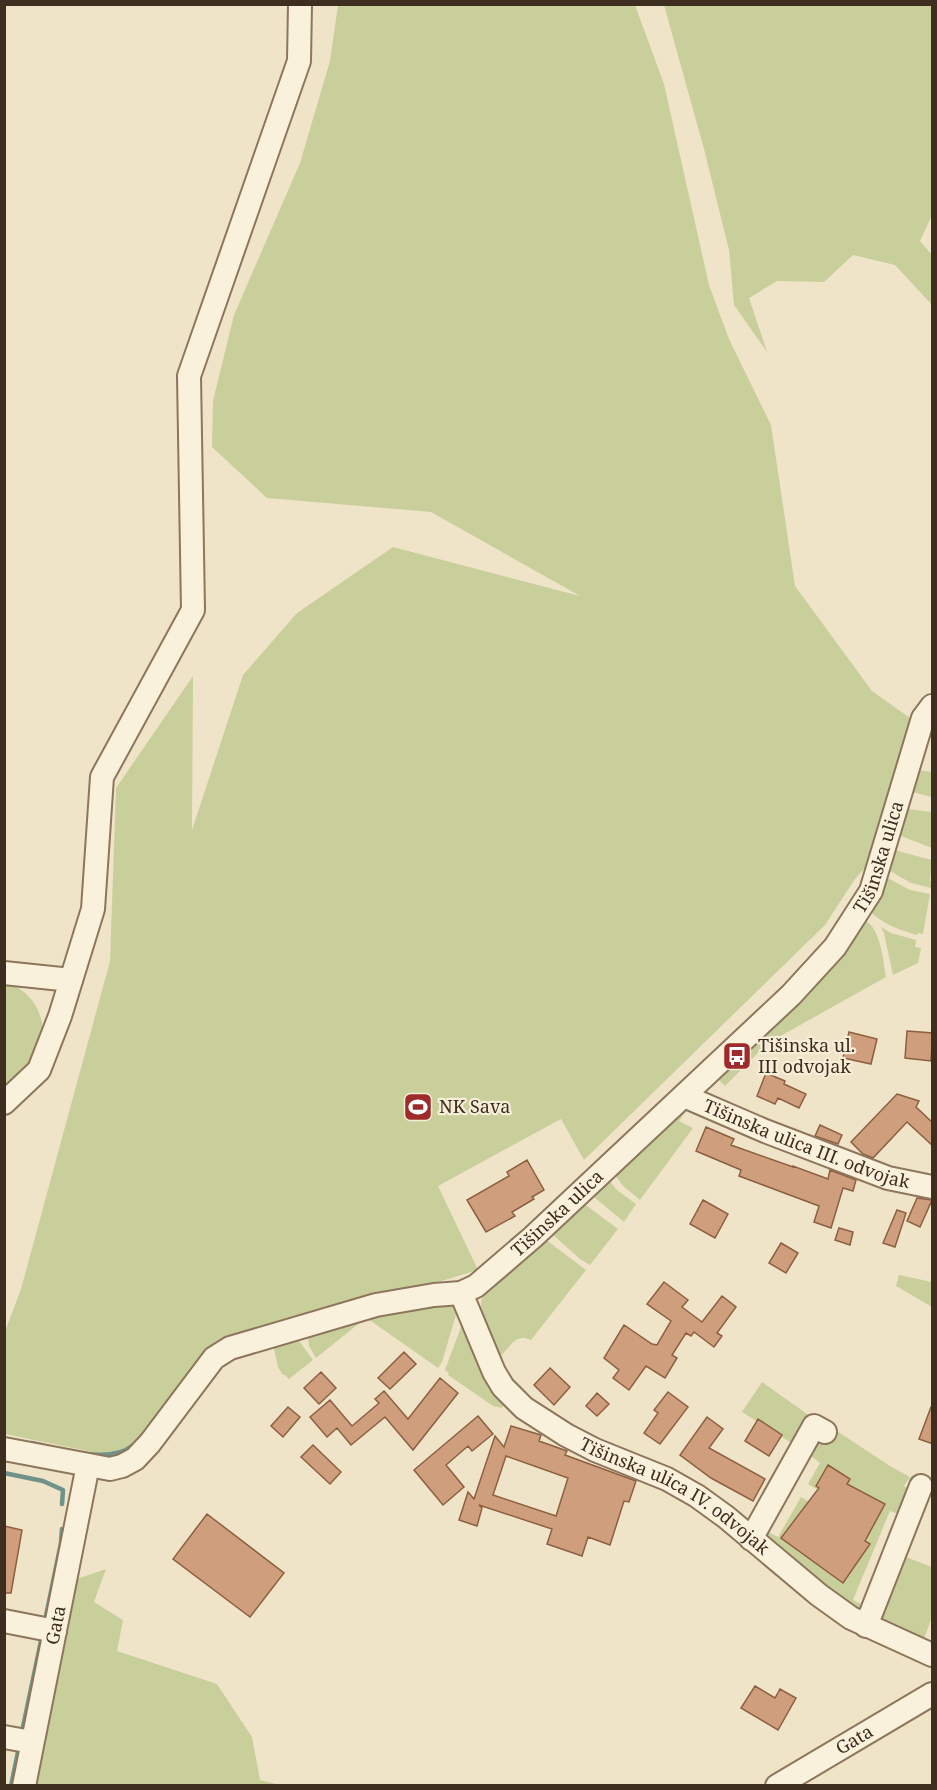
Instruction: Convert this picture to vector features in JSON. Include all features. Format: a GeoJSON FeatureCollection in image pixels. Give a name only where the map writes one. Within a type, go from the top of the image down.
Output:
{"type":"FeatureCollection","features":[{"type":"Feature","properties":{"kind":"street"},"geometry":{"type":"LineString","coordinates":[[4,1103],[39,1070],[60,1016],[93,909],[102,777],[193,610],[189,376],[299,61],[300,4]]}},
{"type":"Feature","properties":{"kind":"street","name":"Tišinska ulica"},"geometry":{"type":"LineString","coordinates":[[4,1449],[110,1469],[122,1466],[135,1460],[214,1358],[230,1348],[376,1305],[461,1293],[477,1286],[533,1237],[791,995],[835,947],[871,891],[923,718],[933,706]]}},
{"type":"Feature","properties":{"kind":"street"},"geometry":{"type":"LineString","coordinates":[[4,973],[71,980]]}},
{"type":"Feature","properties":{"kind":"street","name":"Tišinska ulica III. odvojak"},"geometry":{"type":"LineString","coordinates":[[684,1096],[785,1139],[888,1178],[933,1187]]}},
{"type":"Feature","properties":{"kind":"street","name":"Tišinska ulica IV. odvojak"},"geometry":{"type":"LineString","coordinates":[[461,1293],[494,1372],[513,1399],[524,1408],[575,1440],[667,1479],[697,1496],[819,1595],[866,1626],[933,1655]]}},
{"type":"Feature","properties":{"kind":"street"},"geometry":{"type":"LineString","coordinates":[[751,1539],[814,1426],[825,1431]]}},
{"type":"Feature","properties":{"kind":"street","name":"Gata"},"geometry":{"type":"LineString","coordinates":[[24,1785],[88,1465]]}},
{"type":"Feature","properties":{"kind":"street"},"geometry":{"type":"LineString","coordinates":[[866,1626],[921,1486]]}},
{"type":"Feature","properties":{"kind":"street"},"geometry":{"type":"LineString","coordinates":[[4,1621],[55,1631]]}},
{"type":"Feature","properties":{"kind":"street","name":"Gata"},"geometry":{"type":"LineString","coordinates":[[777,1785],[933,1694]]}},
{"type":"Feature","properties":{"kind":"street"},"geometry":{"type":"LineString","coordinates":[[4,1737],[32,1742]]}},
{"type":"Feature","properties":{"kind":"green space"},"geometry":{"type":"Polygon","coordinates":[[[338,5],[635,5],[664,84],[709,285],[729,339],[771,425],[795,586],[872,691],[910,718],[871,861],[855,879],[825,925],[584,1160],[561,1119],[438,1186],[478,1270],[225,1346],[177,1388],[142,1435],[128,1448],[102,1454],[5,1434],[4,1334],[21,1289],[110,961],[116,788],[193,676],[192,830],[243,675],[297,613],[393,547],[580,596],[431,512],[267,498],[212,447],[213,401],[234,315],[300,163],[330,61],[338,5]]]}},
{"type":"Feature","properties":{"kind":"green space"},"geometry":{"type":"Polygon","coordinates":[[[664,5],[932,5],[932,215],[920,241],[932,255],[932,305],[895,265],[853,255],[824,282],[777,281],[749,298],[767,352],[734,305],[729,250],[664,5]]]}},
{"type":"Feature","properties":{"kind":"green space"},"geometry":{"type":"Polygon","coordinates":[[[917,770],[932,772],[932,797],[912,792],[917,770]]]}},
{"type":"Feature","properties":{"kind":"green space"},"geometry":{"type":"Polygon","coordinates":[[[908,809],[932,812],[932,848],[901,836],[908,809]]]}},
{"type":"Feature","properties":{"kind":"green space"},"geometry":{"type":"Polygon","coordinates":[[[894,850],[932,860],[931,888],[911,883],[887,869],[894,850]]]}},
{"type":"Feature","properties":{"kind":"green space"},"geometry":{"type":"Polygon","coordinates":[[[884,876],[910,890],[930,894],[923,934],[918,933],[917,935],[903,931],[878,918],[868,909],[884,876]]]}},
{"type":"Feature","properties":{"kind":"green space"},"geometry":{"type":"Polygon","coordinates":[[[863,919],[874,929],[877,936],[886,977],[768,1043],[725,1086],[716,1077],[863,919]]]}},
{"type":"Feature","properties":{"kind":"green space"},"geometry":{"type":"Polygon","coordinates":[[[881,927],[891,933],[916,940],[915,947],[921,948],[918,963],[893,975],[881,927]]]}},
{"type":"Feature","properties":{"kind":"green space"},"geometry":{"type":"Polygon","coordinates":[[[4,982],[25,993],[33,1002],[42,1022],[43,1033],[34,1062],[4,1097],[4,982]]]}},
{"type":"Feature","properties":{"kind":"green space"},"geometry":{"type":"Polygon","coordinates":[[[681,1109],[686,1111],[679,1121],[693,1128],[640,1200],[623,1186],[615,1175],[681,1109]]]}},
{"type":"Feature","properties":{"kind":"green space"},"geometry":{"type":"Polygon","coordinates":[[[608,1179],[617,1190],[636,1204],[624,1222],[594,1197],[593,1193],[608,1179]]]}},
{"type":"Feature","properties":{"kind":"green space"},"geometry":{"type":"Polygon","coordinates":[[[583,1203],[618,1229],[590,1265],[551,1233],[583,1203]]]}},
{"type":"Feature","properties":{"kind":"green space"},"geometry":{"type":"Polygon","coordinates":[[[545,1239],[586,1270],[531,1340],[520,1338],[516,1340],[499,1357],[483,1317],[481,1302],[483,1296],[545,1239]]]}},
{"type":"Feature","properties":{"kind":"green space"},"geometry":{"type":"Polygon","coordinates":[[[899,1275],[932,1282],[932,1307],[896,1286],[899,1275]]]}},
{"type":"Feature","properties":{"kind":"green space"},"geometry":{"type":"Polygon","coordinates":[[[438,1301],[450,1302],[458,1308],[442,1362],[438,1368],[368,1319],[362,1321],[316,1358],[309,1346],[308,1335],[339,1324],[438,1301]]]}},
{"type":"Feature","properties":{"kind":"green space"},"geometry":{"type":"Polygon","coordinates":[[[464,1319],[490,1383],[503,1405],[502,1408],[493,1406],[448,1375],[449,1373],[445,1370],[464,1319]]]}},
{"type":"Feature","properties":{"kind":"green space"},"geometry":{"type":"Polygon","coordinates":[[[297,1338],[313,1360],[289,1379],[278,1367],[273,1344],[297,1338]]]}},
{"type":"Feature","properties":{"kind":"green space"},"geometry":{"type":"Polygon","coordinates":[[[762,1382],[810,1416],[793,1444],[742,1412],[762,1382]]]}},
{"type":"Feature","properties":{"kind":"green space"},"geometry":{"type":"Polygon","coordinates":[[[814,1416],[910,1477],[904,1486],[909,1489],[901,1515],[890,1511],[853,1600],[863,1605],[857,1612],[765,1538],[768,1532],[778,1537],[801,1497],[813,1504],[820,1491],[808,1484],[820,1463],[811,1456],[819,1441],[829,1443],[835,1433],[814,1416]],[[828,1465],[817,1485],[850,1479],[850,1478],[828,1465]],[[862,1492],[851,1513],[874,1525],[885,1504],[862,1492]],[[831,1520],[781,1538],[804,1556],[831,1520]],[[849,1530],[823,1568],[843,1583],[870,1544],[849,1530]]]}},
{"type":"Feature","properties":{"kind":"green space"},"geometry":{"type":"Polygon","coordinates":[[[906,1557],[932,1567],[932,1617],[924,1639],[883,1621],[882,1618],[906,1557]]]}},
{"type":"Feature","properties":{"kind":"green space"},"geometry":{"type":"Polygon","coordinates":[[[106,1569],[94,1602],[123,1620],[117,1651],[217,1684],[252,1737],[260,1780],[280,1785],[35,1786],[74,1580],[106,1569]]]}},
{"type":"Feature","properties":{"kind":"building"},"geometry":{"type":"Polygon","coordinates":[[[907,1031],[933,1033],[931,1061],[905,1058],[907,1031]]]}},
{"type":"Feature","properties":{"kind":"building"},"geometry":{"type":"Polygon","coordinates":[[[849,1032],[877,1039],[871,1064],[843,1058],[849,1032]]]}},
{"type":"Feature","properties":{"kind":"building"},"geometry":{"type":"Polygon","coordinates":[[[766,1073],[806,1094],[799,1108],[778,1098],[775,1104],[757,1096],[766,1073]]]}},
{"type":"Feature","properties":{"kind":"building"},"geometry":{"type":"Polygon","coordinates":[[[897,1094],[919,1101],[916,1107],[933,1123],[933,1146],[907,1122],[873,1158],[863,1154],[851,1142],[897,1094]]]}},
{"type":"Feature","properties":{"kind":"building"},"geometry":{"type":"Polygon","coordinates":[[[820,1125],[842,1135],[838,1144],[815,1136],[820,1125]]]}},
{"type":"Feature","properties":{"kind":"building"},"geometry":{"type":"Polygon","coordinates":[[[706,1127],[734,1139],[731,1145],[793,1167],[828,1179],[830,1170],[856,1180],[853,1191],[843,1188],[831,1228],[814,1222],[819,1206],[739,1176],[741,1170],[696,1151],[706,1127]]]}},
{"type":"Feature","properties":{"kind":"building"},"geometry":{"type":"Polygon","coordinates":[[[527,1160],[544,1190],[512,1212],[515,1216],[486,1232],[467,1200],[509,1176],[507,1172],[527,1160]]]}},
{"type":"Feature","properties":{"kind":"building"},"geometry":{"type":"Polygon","coordinates":[[[917,1198],[932,1200],[920,1227],[907,1221],[917,1198]]]}},
{"type":"Feature","properties":{"kind":"building"},"geometry":{"type":"Polygon","coordinates":[[[703,1200],[728,1214],[715,1238],[690,1224],[703,1200]]]}},
{"type":"Feature","properties":{"kind":"building"},"geometry":{"type":"Polygon","coordinates":[[[897,1210],[906,1213],[895,1247],[883,1243],[897,1210]]]}},
{"type":"Feature","properties":{"kind":"building"},"geometry":{"type":"Polygon","coordinates":[[[839,1228],[853,1232],[850,1245],[835,1240],[839,1228]]]}},
{"type":"Feature","properties":{"kind":"building"},"geometry":{"type":"Polygon","coordinates":[[[781,1243],[798,1253],[786,1273],[769,1263],[781,1243]]]}},
{"type":"Feature","properties":{"kind":"building"},"geometry":{"type":"Polygon","coordinates":[[[664,1282],[688,1300],[682,1307],[702,1322],[722,1296],[736,1307],[717,1333],[722,1336],[714,1347],[694,1332],[691,1336],[686,1333],[672,1355],[677,1358],[665,1378],[646,1366],[629,1390],[613,1378],[619,1370],[604,1358],[624,1325],[657,1345],[671,1321],[647,1304],[664,1282]]]}},
{"type":"Feature","properties":{"kind":"building"},"geometry":{"type":"Polygon","coordinates":[[[404,1352],[416,1364],[390,1389],[378,1378],[404,1352]]]}},
{"type":"Feature","properties":{"kind":"building"},"geometry":{"type":"Polygon","coordinates":[[[550,1368],[570,1387],[554,1405],[534,1385],[550,1368]]]}},
{"type":"Feature","properties":{"kind":"building"},"geometry":{"type":"Polygon","coordinates":[[[321,1372],[336,1388],[319,1404],[304,1388],[321,1372]]]}},
{"type":"Feature","properties":{"kind":"building"},"geometry":{"type":"Polygon","coordinates":[[[440,1378],[458,1393],[413,1450],[385,1417],[351,1445],[337,1428],[327,1437],[310,1417],[330,1400],[352,1426],[379,1403],[375,1399],[384,1391],[408,1419],[440,1378]]]}},
{"type":"Feature","properties":{"kind":"building"},"geometry":{"type":"Polygon","coordinates":[[[668,1392],[688,1407],[660,1444],[644,1433],[658,1413],[654,1410],[668,1392]]]}},
{"type":"Feature","properties":{"kind":"building"},"geometry":{"type":"Polygon","coordinates":[[[597,1393],[609,1404],[597,1416],[586,1406],[597,1393]]]}},
{"type":"Feature","properties":{"kind":"building"},"geometry":{"type":"Polygon","coordinates":[[[288,1407],[300,1417],[283,1437],[271,1426],[288,1407]]]}},
{"type":"Feature","properties":{"kind":"building"},"geometry":{"type":"Polygon","coordinates":[[[931,1407],[933,1407],[933,1444],[919,1439],[931,1407]]]}},
{"type":"Feature","properties":{"kind":"building"},"geometry":{"type":"Polygon","coordinates":[[[478,1416],[493,1434],[472,1451],[468,1446],[446,1465],[464,1487],[443,1505],[414,1470],[478,1416]]]}},
{"type":"Feature","properties":{"kind":"building"},"geometry":{"type":"Polygon","coordinates":[[[707,1417],[723,1429],[709,1448],[765,1479],[753,1501],[711,1478],[680,1455],[707,1417]]]}},
{"type":"Feature","properties":{"kind":"building"},"geometry":{"type":"Polygon","coordinates":[[[758,1419],[782,1435],[769,1456],[745,1441],[758,1419]]]}},
{"type":"Feature","properties":{"kind":"building"},"geometry":{"type":"Polygon","coordinates":[[[511,1426],[541,1435],[539,1441],[567,1451],[565,1455],[636,1481],[629,1502],[624,1501],[610,1545],[588,1537],[582,1556],[547,1544],[552,1529],[479,1505],[482,1508],[477,1526],[459,1520],[468,1492],[474,1499],[495,1436],[504,1447],[511,1426]],[[506,1456],[493,1495],[556,1516],[568,1478],[506,1456]]]}},
{"type":"Feature","properties":{"kind":"building"},"geometry":{"type":"Polygon","coordinates":[[[313,1445],[341,1472],[330,1484],[301,1457],[313,1445]]]}},
{"type":"Feature","properties":{"kind":"building"},"geometry":{"type":"Polygon","coordinates":[[[828,1465],[850,1479],[847,1484],[885,1504],[865,1541],[870,1544],[843,1583],[781,1538],[819,1488],[816,1486],[828,1465]]]}},
{"type":"Feature","properties":{"kind":"building"},"geometry":{"type":"Polygon","coordinates":[[[207,1514],[284,1573],[250,1617],[173,1559],[207,1514]]]}},
{"type":"Feature","properties":{"kind":"building"},"geometry":{"type":"Polygon","coordinates":[[[4,1526],[22,1530],[11,1593],[4,1593],[4,1526]]]}},
{"type":"Feature","properties":{"kind":"building"},"geometry":{"type":"Polygon","coordinates":[[[755,1686],[775,1698],[780,1689],[796,1698],[778,1730],[741,1708],[755,1686]]]}},
{"type":"Feature","properties":{"kind":"waterway"},"geometry":{"type":"LineString","coordinates":[[31,1443],[97,1455],[122,1452],[132,1446]]}},
{"type":"Feature","properties":{"kind":"waterway"},"geometry":{"type":"LineString","coordinates":[[4,1473],[43,1481],[63,1490],[62,1504]]}},
{"type":"Feature","properties":{"kind":"waterway"},"geometry":{"type":"LineString","coordinates":[[46,1616],[62,1529]]}},
{"type":"Feature","properties":{"kind":"waterway"},"geometry":{"type":"LineString","coordinates":[[23,1727],[41,1641]]}},
{"type":"Feature","properties":{"kind":"waterway"},"geometry":{"type":"LineString","coordinates":[[11,1786],[18,1752]]}},
{"type":"Feature","properties":{"kind":"place","name":"Tišinska ul. III odvojak"},"geometry":{"type":"Point","coordinates":[737,1056]}},
{"type":"Feature","properties":{"kind":"place","name":"NK Sava"},"geometry":{"type":"Point","coordinates":[418,1107]}}]}
